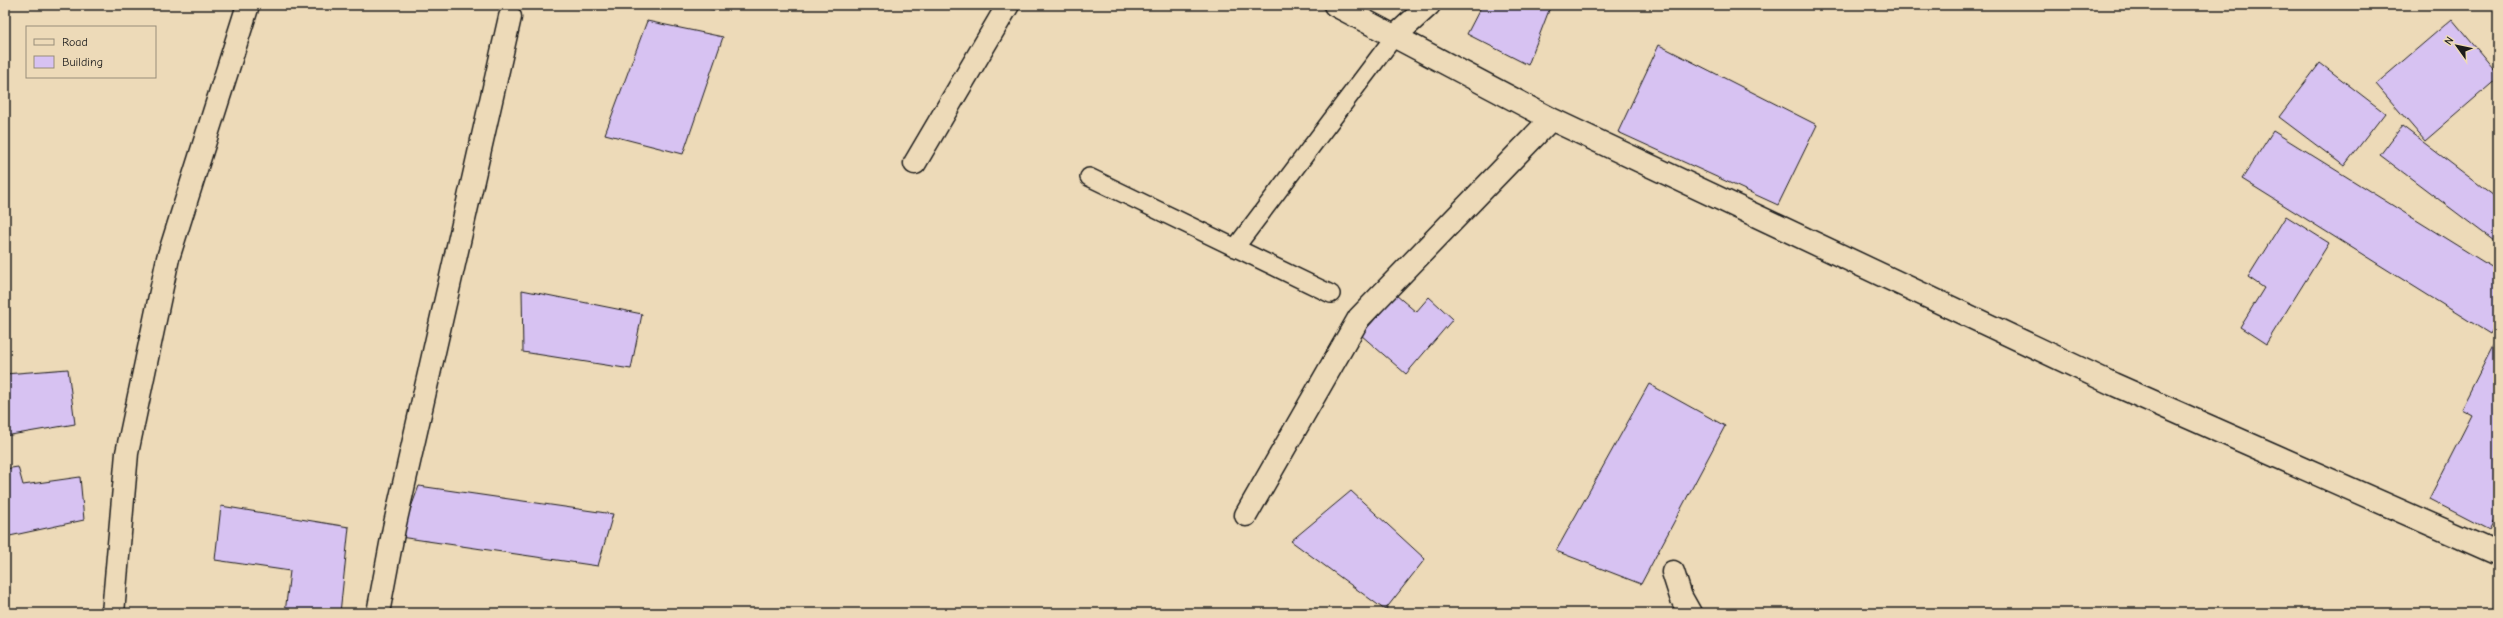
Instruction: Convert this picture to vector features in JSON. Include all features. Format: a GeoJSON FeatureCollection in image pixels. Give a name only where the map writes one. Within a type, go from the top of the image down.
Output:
{"type":"FeatureCollection","features":[{"type":"Feature","properties":{"kind":"street"},"geometry":{"type":"LineString","coordinates":[[114,613],[127,453],[168,258],[248,5]]}},
{"type":"Feature","properties":{"kind":"street"},"geometry":{"type":"LineString","coordinates":[[915,163],[1008,5]]}},
{"type":"Feature","properties":{"kind":"street"},"geometry":{"type":"LineString","coordinates":[[1335,5],[1551,120],[2120,387],[2498,554]]}},
{"type":"Feature","properties":{"kind":"street"},"geometry":{"type":"LineString","coordinates":[[1394,37],[1429,5]]}},
{"type":"Feature","properties":{"kind":"street"},"geometry":{"type":"LineString","coordinates":[[378,613],[395,521],[510,17]]}},
{"type":"Feature","properties":{"kind":"street"},"geometry":{"type":"LineString","coordinates":[[1246,515],[1359,318],[1551,120]]}},
{"type":"Feature","properties":{"kind":"street"},"geometry":{"type":"LineString","coordinates":[[1674,572],[1681,597],[1690,613]]}},
{"type":"Feature","properties":{"kind":"lane"},"geometry":{"type":"LineString","coordinates":[[1235,248],[1394,37]]}},
{"type":"Feature","properties":{"kind":"lane"},"geometry":{"type":"LineString","coordinates":[[1089,177],[1331,294]]}},
{"type":"Feature","properties":{"kind":"building"},"geometry":{"type":"Polygon","coordinates":[[[691,5],[718,5],[716,10],[691,5]]]}},
{"type":"Feature","properties":{"kind":"building"},"geometry":{"type":"Polygon","coordinates":[[[1482,5],[1551,5],[1528,65],[1467,34],[1482,5]]]}},
{"type":"Feature","properties":{"kind":"building"},"geometry":{"type":"Polygon","coordinates":[[[2452,19],[2498,74],[2498,78],[2425,141],[2376,84],[2452,19]]]}},
{"type":"Feature","properties":{"kind":"building"},"geometry":{"type":"Polygon","coordinates":[[[647,21],[723,37],[683,154],[605,134],[647,21]]]}},
{"type":"Feature","properties":{"kind":"building"},"geometry":{"type":"Polygon","coordinates":[[[1659,45],[1817,125],[1778,205],[1618,132],[1659,45]]]}},
{"type":"Feature","properties":{"kind":"building"},"geometry":{"type":"Polygon","coordinates":[[[2320,63],[2385,113],[2344,166],[2279,117],[2320,63]]]}},
{"type":"Feature","properties":{"kind":"building"},"geometry":{"type":"Polygon","coordinates":[[[2402,126],[2498,199],[2498,244],[2380,155],[2402,126]]]}},
{"type":"Feature","properties":{"kind":"building"},"geometry":{"type":"Polygon","coordinates":[[[2273,131],[2498,271],[2498,321],[2490,334],[2242,179],[2273,131]]]}},
{"type":"Feature","properties":{"kind":"building"},"geometry":{"type":"Polygon","coordinates":[[[2286,216],[2329,243],[2266,344],[2240,327],[2264,288],[2248,277],[2286,216]]]}},
{"type":"Feature","properties":{"kind":"building"},"geometry":{"type":"Polygon","coordinates":[[[522,290],[642,314],[631,369],[523,352],[522,290]]]}},
{"type":"Feature","properties":{"kind":"building"},"geometry":{"type":"Polygon","coordinates":[[[1396,295],[1416,312],[1429,297],[1453,319],[1406,374],[1361,335],[1396,295]]]}},
{"type":"Feature","properties":{"kind":"building"},"geometry":{"type":"Polygon","coordinates":[[[2494,344],[2498,346],[2498,513],[2489,530],[2429,499],[2472,415],[2461,409],[2494,344]]]}},
{"type":"Feature","properties":{"kind":"building"},"geometry":{"type":"Polygon","coordinates":[[[68,369],[75,424],[5,436],[5,374],[68,369]]]}},
{"type":"Feature","properties":{"kind":"building"},"geometry":{"type":"Polygon","coordinates":[[[1649,384],[1725,426],[1641,584],[1556,551],[1649,384]]]}},
{"type":"Feature","properties":{"kind":"building"},"geometry":{"type":"Polygon","coordinates":[[[18,467],[23,485],[80,477],[84,520],[5,537],[5,469],[18,467]]]}},
{"type":"Feature","properties":{"kind":"building"},"geometry":{"type":"Polygon","coordinates":[[[419,486],[613,514],[598,566],[400,537],[419,486]]]}},
{"type":"Feature","properties":{"kind":"building"},"geometry":{"type":"Polygon","coordinates":[[[1351,491],[1425,559],[1385,610],[1291,541],[1351,491]]]}},
{"type":"Feature","properties":{"kind":"building"},"geometry":{"type":"Polygon","coordinates":[[[221,506],[349,527],[340,613],[285,613],[290,571],[215,560],[221,506]]]}}]}
